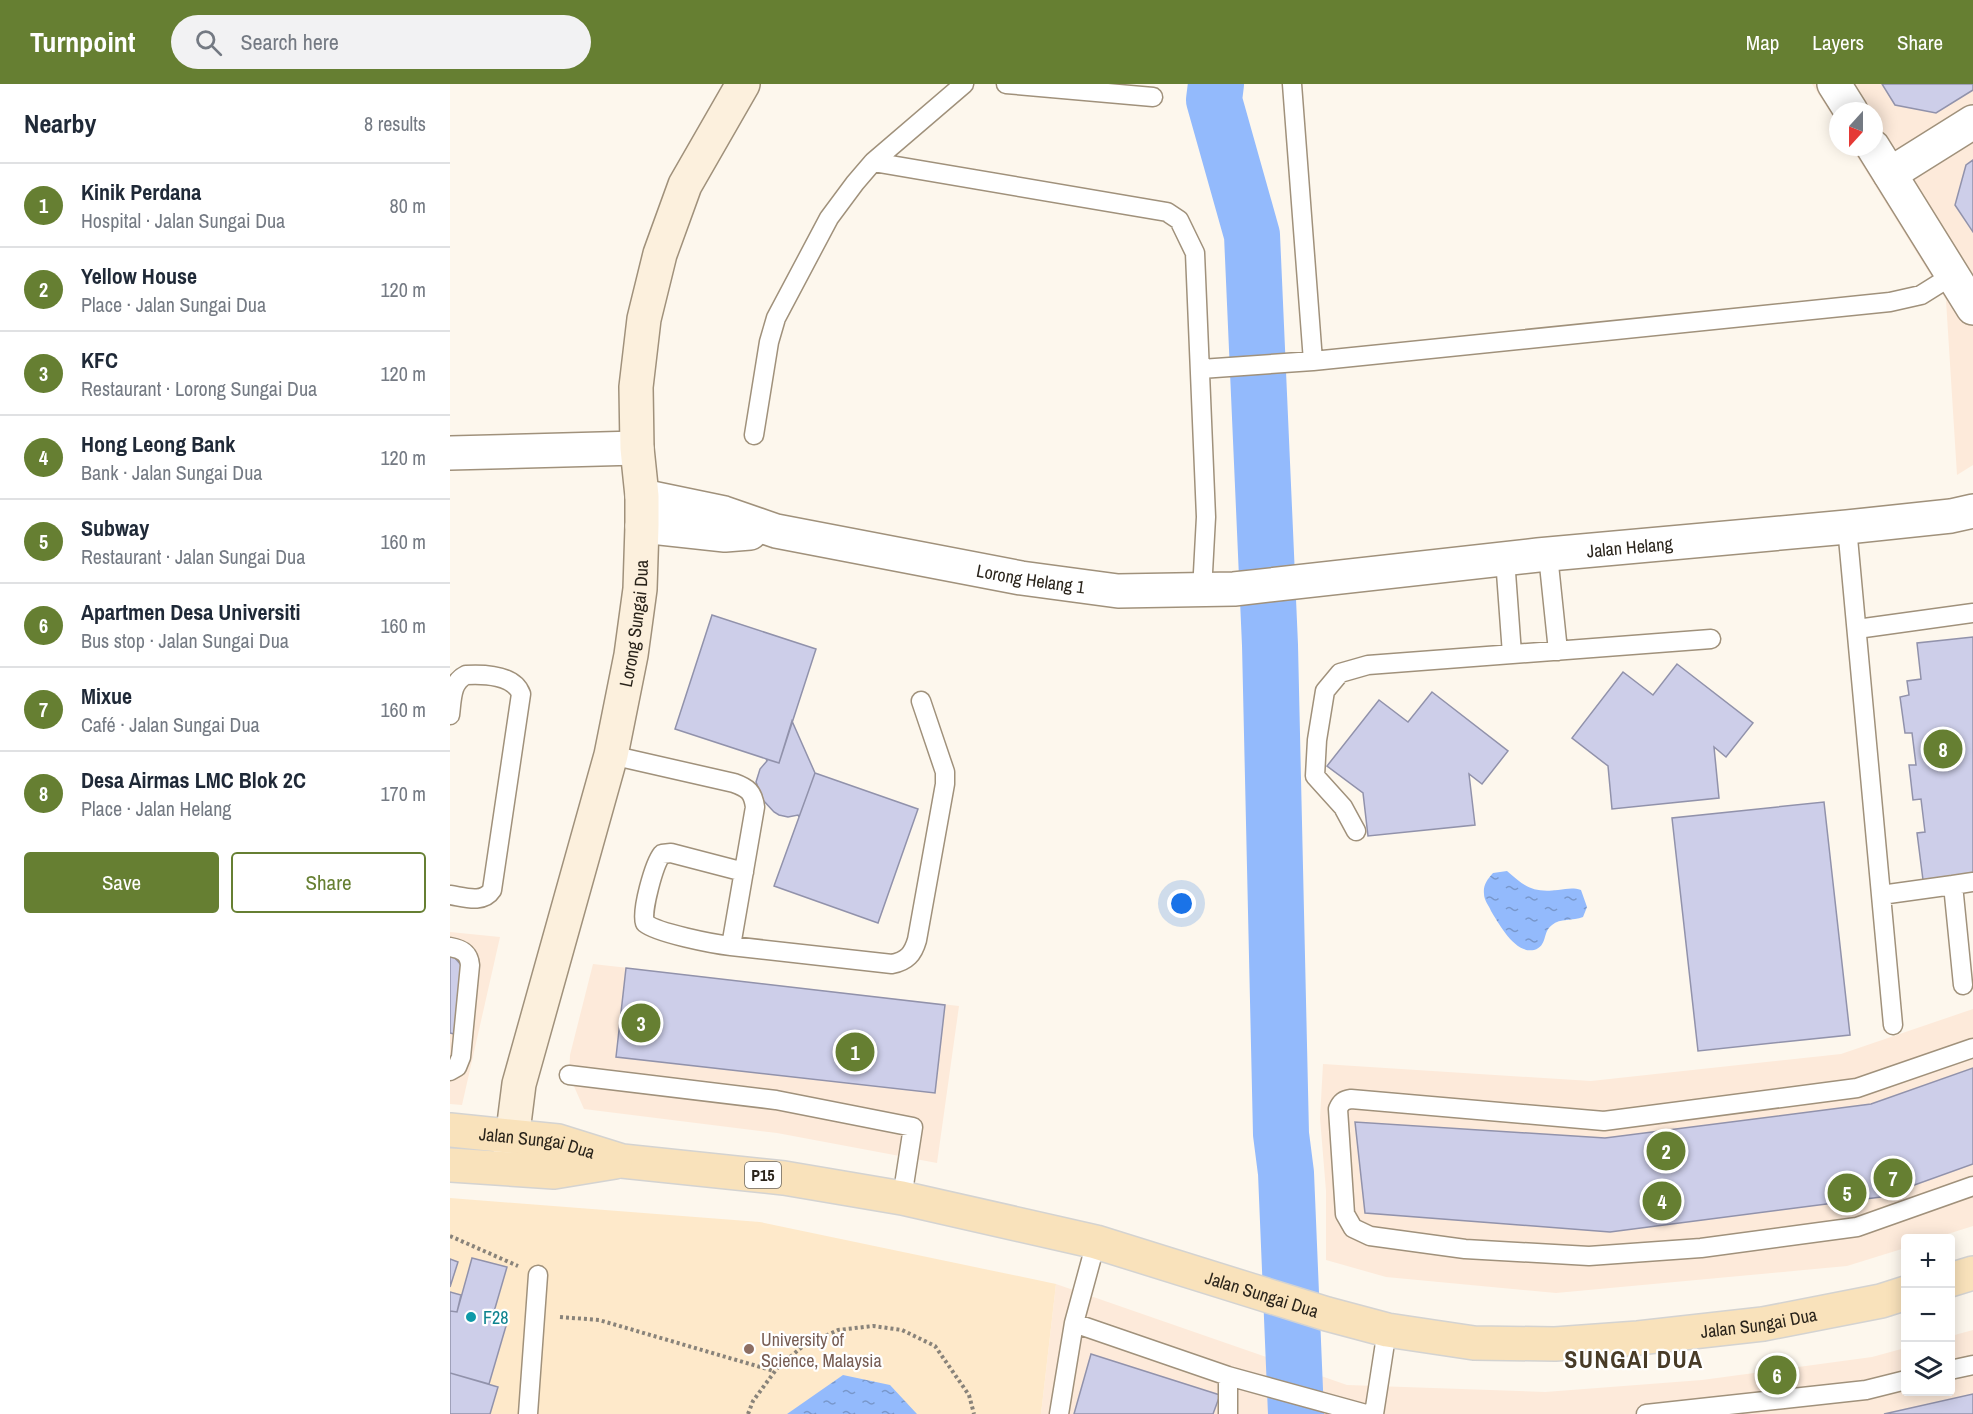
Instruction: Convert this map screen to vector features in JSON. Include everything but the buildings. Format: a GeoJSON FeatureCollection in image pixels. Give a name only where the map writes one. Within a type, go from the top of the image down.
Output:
{"type":"FeatureCollection","features":[{"type":"Feature","properties":{"kind":"main road","name":"Jalan Sungai Dua"},"geometry":{"type":"LineString","coordinates":[[450,1130],[558,1141],[622,1161],[784,1178],[902,1198],[1096,1242],[1327,1314],[1387,1330],[1474,1343],[1555,1344],[1638,1338],[1763,1324],[1881,1301],[1901,1294]]}},
{"type":"Feature","properties":{"kind":"main road","name":"Jalan Sungai Dua"},"geometry":{"type":"LineString","coordinates":[[450,1165],[554,1172],[622,1161]]}},
{"type":"Feature","properties":{"kind":"main road"},"geometry":{"type":"LineString","coordinates":[[1955,1278],[1973,1273]]}},
{"type":"Feature","properties":{"kind":"street","name":"Lorong Sungai Dua"},"geometry":{"type":"LineString","coordinates":[[508,1170],[519,1084],[611,755],[631,655],[640,589],[642,510],[637,448],[636,387],[644,319],[660,254],[685,185],[743,84]]}},
{"type":"Feature","properties":{"kind":"street"},"geometry":{"type":"LineString","coordinates":[[1834,84],[1845,102]]}},
{"type":"Feature","properties":{"kind":"street"},"geometry":{"type":"LineString","coordinates":[[1890,174],[1973,123]]}},
{"type":"Feature","properties":{"kind":"street"},"geometry":{"type":"LineString","coordinates":[[1879,156],[1965,286]]}},
{"type":"Feature","properties":{"kind":"street"},"geometry":{"type":"LineString","coordinates":[[450,453],[637,448]]}},
{"type":"Feature","properties":{"kind":"street","name":"Lorong Helang 1"},"geometry":{"type":"LineString","coordinates":[[642,510],[724,513],[776,531],[1021,578],[1118,591],[1202,591],[1287,584]]}},
{"type":"Feature","properties":{"kind":"street","name":"Jalan Helang"},"geometry":{"type":"LineString","coordinates":[[1287,584],[1504,559],[1951,516],[1973,511]]}},
{"type":"Feature","properties":{"kind":"lane"},"geometry":{"type":"LineString","coordinates":[[754,435],[769,342],[776,318],[830,218],[873,162],[964,84]]}},
{"type":"Feature","properties":{"kind":"lane"},"geometry":{"type":"LineString","coordinates":[[1006,84],[1152,97]]}},
{"type":"Feature","properties":{"kind":"lane"},"geometry":{"type":"LineString","coordinates":[[1292,84],[1313,361]]}},
{"type":"Feature","properties":{"kind":"lane"},"geometry":{"type":"LineString","coordinates":[[873,162],[1167,212],[1179,220],[1195,253],[1206,517],[1202,591]]}},
{"type":"Feature","properties":{"kind":"lane"},"geometry":{"type":"LineString","coordinates":[[1201,369],[1313,361],[1890,302],[1965,286]]}},
{"type":"Feature","properties":{"kind":"lane"},"geometry":{"type":"LineString","coordinates":[[1847,527],[1893,1025]]}},
{"type":"Feature","properties":{"kind":"lane"},"geometry":{"type":"LineString","coordinates":[[1548,555],[1558,651]]}},
{"type":"Feature","properties":{"kind":"lane"},"geometry":{"type":"LineString","coordinates":[[1504,559],[1512,654]]}},
{"type":"Feature","properties":{"kind":"lane"},"geometry":{"type":"LineString","coordinates":[[1857,629],[1973,614]]}},
{"type":"Feature","properties":{"kind":"lane"},"geometry":{"type":"LineString","coordinates":[[1356,831],[1343,807],[1315,776],[1317,740],[1325,691],[1340,673],[1368,665],[1711,639]]}},
{"type":"Feature","properties":{"kind":"lane"},"geometry":{"type":"LineString","coordinates":[[450,895],[482,898],[488,896],[492,890],[521,694],[519,687],[506,679],[466,675],[455,683],[451,705]]}},
{"type":"Feature","properties":{"kind":"lane"},"geometry":{"type":"LineString","coordinates":[[744,872],[671,853],[662,854],[657,862],[643,913],[645,923],[653,928],[731,946],[892,964],[901,963],[909,957],[915,949],[917,940],[945,784],[945,772],[921,701]]}},
{"type":"Feature","properties":{"kind":"lane"},"geometry":{"type":"LineString","coordinates":[[611,755],[734,783],[751,791],[755,807],[731,946]]}},
{"type":"Feature","properties":{"kind":"lane"},"geometry":{"type":"LineString","coordinates":[[1881,895],[1973,882]]}},
{"type":"Feature","properties":{"kind":"lane"},"geometry":{"type":"LineString","coordinates":[[1953,885],[1963,985]]}},
{"type":"Feature","properties":{"kind":"lane"},"geometry":{"type":"LineString","coordinates":[[450,947],[466,953],[470,965],[461,1057],[457,1067],[450,1071]]}},
{"type":"Feature","properties":{"kind":"lane"},"geometry":{"type":"LineString","coordinates":[[1973,1048],[1857,1088],[1604,1121],[1351,1099],[1344,1100],[1338,1109],[1345,1214],[1353,1227],[1370,1236],[1465,1249],[1589,1256],[1701,1248],[1857,1227],[1973,1186]]}},
{"type":"Feature","properties":{"kind":"lane"},"geometry":{"type":"LineString","coordinates":[[570,1075],[776,1100],[913,1127],[902,1198]]}},
{"type":"Feature","properties":{"kind":"lane"},"geometry":{"type":"LineString","coordinates":[[1059,1414],[1074,1323],[1096,1242]]}},
{"type":"Feature","properties":{"kind":"lane"},"geometry":{"type":"LineString","coordinates":[[528,1414],[537,1275]]}},
{"type":"Feature","properties":{"kind":"lane"},"geometry":{"type":"LineString","coordinates":[[1074,1323],[1228,1376],[1366,1414]]}},
{"type":"Feature","properties":{"kind":"lane"},"geometry":{"type":"LineString","coordinates":[[1374,1414],[1387,1330]]}},
{"type":"Feature","properties":{"kind":"lane"},"geometry":{"type":"LineString","coordinates":[[1955,1369],[1973,1365]]}},
{"type":"Feature","properties":{"kind":"lane"},"geometry":{"type":"LineString","coordinates":[[1228,1376],[1228,1414]]}},
{"type":"Feature","properties":{"kind":"lane"},"geometry":{"type":"LineString","coordinates":[[1646,1414],[1866,1390],[1901,1381]]}},
{"type":"Feature","properties":{"kind":"path"},"geometry":{"type":"LineString","coordinates":[[450,1236],[537,1275]]}},
{"type":"Feature","properties":{"kind":"path"},"geometry":{"type":"LineString","coordinates":[[535,1315],[599,1320],[774,1371]]}},
{"type":"Feature","properties":{"kind":"path"},"geometry":{"type":"LineString","coordinates":[[748,1414],[753,1401],[774,1371],[802,1347],[838,1330],[873,1326],[902,1330],[935,1346],[969,1395],[974,1414]]}},
{"type":"Feature","properties":{"kind":"shaded area"},"geometry":{"type":"Polygon","coordinates":[[[1812,84],[1973,84],[1973,465],[1957,475],[1946,300],[1857,156],[1883,156],[1883,102],[1829,102],[1829,111],[1812,84]]]}},
{"type":"Feature","properties":{"kind":"shaded area"},"geometry":{"type":"Polygon","coordinates":[[[450,932],[500,937],[462,1105],[450,1104],[450,932]]]}},
{"type":"Feature","properties":{"kind":"shaded area"},"geometry":{"type":"Polygon","coordinates":[[[593,964],[959,1006],[937,1163],[777,1133],[584,1109],[569,1075],[570,1055],[593,964]]]}},
{"type":"Feature","properties":{"kind":"shaded area"},"geometry":{"type":"Polygon","coordinates":[[[1973,1009],[1973,1226],[1948,1234],[1901,1234],[1901,1249],[1847,1266],[1556,1293],[1386,1277],[1326,1260],[1326,1191],[1320,1118],[1323,1064],[1591,1081],[1841,1054],[1973,1009]]]}},
{"type":"Feature","properties":{"kind":"shaded area","name":"University of Science, Malaysia"},"geometry":{"type":"Polygon","coordinates":[[[450,1198],[760,1222],[1056,1284],[1041,1414],[450,1414],[450,1198]]]}},
{"type":"Feature","properties":{"kind":"shaded area"},"geometry":{"type":"Polygon","coordinates":[[[1056,1284],[1347,1385],[1545,1392],[1702,1380],[1872,1357],[1901,1349],[1901,1396],[1955,1396],[1955,1335],[1973,1330],[1973,1414],[1041,1414],[1056,1284]]]}},
{"type":"Feature","properties":{"kind":"water"},"geometry":{"type":"Polygon","coordinates":[[[1507,871],[1524,885],[1536,890],[1572,888],[1581,890],[1587,907],[1583,917],[1559,921],[1552,925],[1541,945],[1534,950],[1520,947],[1503,930],[1484,896],[1485,885],[1493,873],[1507,871]]]}},
{"type":"Feature","properties":{"kind":"water"},"geometry":{"type":"Polygon","coordinates":[[[843,1375],[890,1385],[917,1414],[787,1414],[843,1375]]]}},
{"type":"Feature","properties":{"kind":"waterway"},"geometry":{"type":"LineString","coordinates":[[1216,84],[1214,100],[1252,235],[1270,645],[1281,1134],[1286,1173],[1296,1414]]}},
{"type":"Feature","properties":{"kind":"place","name":"Desa Airmas LMC Blok 2C"},"geometry":{"type":"Point","coordinates":[1943,749]}},
{"type":"Feature","properties":{"kind":"place","name":"KFC"},"geometry":{"type":"Point","coordinates":[641,1023]}},
{"type":"Feature","properties":{"kind":"place","name":"Kinik Perdana"},"geometry":{"type":"Point","coordinates":[855,1052]}},
{"type":"Feature","properties":{"kind":"place","name":"Yellow House"},"geometry":{"type":"Point","coordinates":[1666,1151]}},
{"type":"Feature","properties":{"kind":"place","name":"Mixue"},"geometry":{"type":"Point","coordinates":[1893,1178]}},
{"type":"Feature","properties":{"kind":"place","name":"Subway"},"geometry":{"type":"Point","coordinates":[1847,1193]}},
{"type":"Feature","properties":{"kind":"place","name":"Hong Leong Bank"},"geometry":{"type":"Point","coordinates":[1662,1201]}},
{"type":"Feature","properties":{"kind":"place","name":"F28"},"geometry":{"type":"Point","coordinates":[471,1317]}},
{"type":"Feature","properties":{"kind":"place","name":"University of Science, Malaysia"},"geometry":{"type":"Point","coordinates":[749,1349]}},
{"type":"Feature","properties":{"kind":"place","name":"Apartmen Desa Universiti"},"geometry":{"type":"Point","coordinates":[1777,1375]}},
{"type":"Feature","properties":{"kind":"district","name":"SUNGAI DUA"},"geometry":{"type":"Point","coordinates":[1634,1359]}}]}
